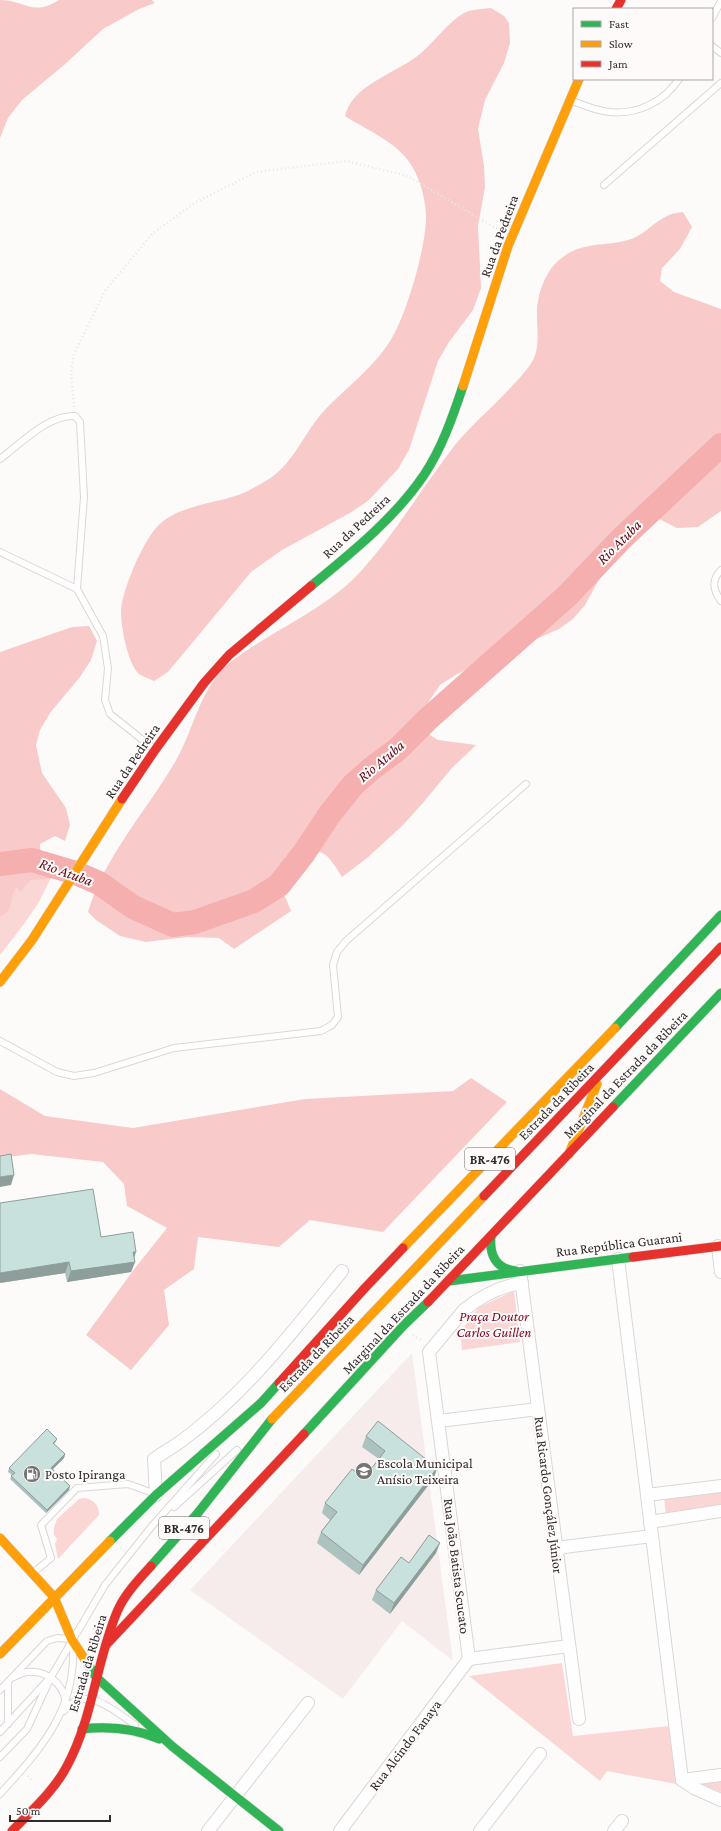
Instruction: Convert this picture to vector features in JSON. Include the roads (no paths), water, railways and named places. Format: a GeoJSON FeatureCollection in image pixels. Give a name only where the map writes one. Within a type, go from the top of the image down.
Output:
{"type":"FeatureCollection","features":[{"type":"Feature","properties":{"kind":"main road","name":"Rua da Pedreira"},"geometry":{"type":"LineString","coordinates":[[0,982],[23,953],[59,899],[92,844],[204,683],[230,655],[347,556],[391,516],[424,475],[449,427],[459,400],[512,235],[568,100],[579,80]]}},
{"type":"Feature","properties":{"kind":"main road","name":"Estrada da Ribeira"},"geometry":{"type":"LineString","coordinates":[[0,1654],[54,1597],[156,1495],[261,1403],[364,1289],[586,1059],[721,916]]}},
{"type":"Feature","properties":{"kind":"main road","name":"Estrada da Ribeira"},"geometry":{"type":"LineString","coordinates":[[12,1831],[51,1789],[67,1766],[82,1729],[96,1677],[117,1611],[136,1582],[197,1514],[274,1416],[721,947]]}},
{"type":"Feature","properties":{"kind":"main road","name":"Marginal da Estrada da Ribeira"},"geometry":{"type":"LineString","coordinates":[[106,1645],[345,1391],[403,1326],[449,1281],[721,993]]}},
{"type":"Feature","properties":{"kind":"main road"},"geometry":{"type":"LineString","coordinates":[[569,1154],[601,1074]]}},
{"type":"Feature","properties":{"kind":"main road","name":"Rua República Guarani"},"geometry":{"type":"LineString","coordinates":[[491,1236],[490,1250],[496,1262],[503,1268],[512,1271],[520,1271]]}},
{"type":"Feature","properties":{"kind":"main road","name":"Rua República Guarani"},"geometry":{"type":"LineString","coordinates":[[449,1281],[719,1246]]}},
{"type":"Feature","properties":{"kind":"main road"},"geometry":{"type":"LineString","coordinates":[[0,1538],[54,1597],[72,1640],[96,1677],[173,1747],[279,1831]]}},
{"type":"Feature","properties":{"kind":"main road"},"geometry":{"type":"LineString","coordinates":[[82,1729],[100,1726],[135,1730],[153,1736],[173,1747]]}},
{"type":"Feature","properties":{"kind":"street"},"geometry":{"type":"LineString","coordinates":[[719,1246],[721,1272]]}},
{"type":"Feature","properties":{"kind":"street"},"geometry":{"type":"LineString","coordinates":[[618,1259],[682,1780],[694,1788],[721,1800]]}},
{"type":"Feature","properties":{"kind":"street"},"geometry":{"type":"LineString","coordinates":[[156,1495],[154,1459],[188,1436],[231,1398],[276,1351],[342,1271]]}},
{"type":"Feature","properties":{"kind":"street","name":"Rua Ricardo Gonçález Júnior"},"geometry":{"type":"LineString","coordinates":[[520,1271],[579,1719]]}},
{"type":"Feature","properties":{"kind":"street","name":"Rua João Batista Scucato"},"geometry":{"type":"LineString","coordinates":[[469,1659],[429,1352],[464,1310],[508,1285],[522,1284]]}},
{"type":"Feature","properties":{"kind":"street"},"geometry":{"type":"LineString","coordinates":[[438,1421],[538,1409]]}},
{"type":"Feature","properties":{"kind":"street"},"geometry":{"type":"LineString","coordinates":[[647,1495],[721,1486]]}},
{"type":"Feature","properties":{"kind":"street"},"geometry":{"type":"LineString","coordinates":[[650,1522],[721,1511]]}},
{"type":"Feature","properties":{"kind":"street"},"geometry":{"type":"LineString","coordinates":[[556,1548],[652,1536]]}},
{"type":"Feature","properties":{"kind":"street"},"geometry":{"type":"LineString","coordinates":[[469,1659],[569,1646]]}},
{"type":"Feature","properties":{"kind":"street","name":"Rua Alcindo Fanaya"},"geometry":{"type":"LineString","coordinates":[[340,1831],[469,1659]]}},
{"type":"Feature","properties":{"kind":"street"},"geometry":{"type":"LineString","coordinates":[[208,1831],[308,1703]]}},
{"type":"Feature","properties":{"kind":"street"},"geometry":{"type":"LineString","coordinates":[[480,1831],[540,1754]]}},
{"type":"Feature","properties":{"kind":"street"},"geometry":{"type":"LineString","coordinates":[[682,1780],[721,1775]]}},
{"type":"Feature","properties":{"kind":"street"},"geometry":{"type":"LineString","coordinates":[[614,1831],[622,1821]]}},
{"type":"Feature","properties":{"kind":"lane"},"geometry":{"type":"LineString","coordinates":[[713,16],[721,1]]}},
{"type":"Feature","properties":{"kind":"lane"},"geometry":{"type":"LineString","coordinates":[[713,47],[721,53]]}},
{"type":"Feature","properties":{"kind":"lane"},"geometry":{"type":"LineString","coordinates":[[568,100],[601,111],[617,113],[631,111],[648,106],[658,101],[678,80]]}},
{"type":"Feature","properties":{"kind":"lane"},"geometry":{"type":"LineString","coordinates":[[604,185],[721,83]]}},
{"type":"Feature","properties":{"kind":"lane"},"geometry":{"type":"LineString","coordinates":[[0,459],[46,424],[66,415],[75,416],[80,422],[84,497],[78,589],[103,636],[108,668],[106,700],[110,714],[156,750]]}},
{"type":"Feature","properties":{"kind":"lane"},"geometry":{"type":"LineString","coordinates":[[0,552],[78,589]]}},
{"type":"Feature","properties":{"kind":"lane"},"geometry":{"type":"LineString","coordinates":[[721,570],[715,580],[714,592],[721,601]]}},
{"type":"Feature","properties":{"kind":"lane"},"geometry":{"type":"LineString","coordinates":[[0,1041],[57,1072],[74,1076],[94,1072],[174,1048],[321,1031],[332,1026],[338,1017],[333,965],[337,952],[346,941],[526,784]]}},
{"type":"Feature","properties":{"kind":"lane"},"geometry":{"type":"LineString","coordinates":[[224,1444],[261,1403]]}},
{"type":"Feature","properties":{"kind":"lane"},"geometry":{"type":"LineString","coordinates":[[245,1442],[274,1416]]}},
{"type":"Feature","properties":{"kind":"lane"},"geometry":{"type":"LineString","coordinates":[[152,1526],[239,1448]]}},
{"type":"Feature","properties":{"kind":"lane"},"geometry":{"type":"LineString","coordinates":[[0,1757],[27,1729],[51,1677],[105,1585],[152,1526],[219,1450]]}},
{"type":"Feature","properties":{"kind":"lane"},"geometry":{"type":"LineString","coordinates":[[32,1574],[51,1558],[41,1525],[76,1488],[128,1484],[156,1495]]}},
{"type":"Feature","properties":{"kind":"lane"},"geometry":{"type":"LineString","coordinates":[[0,1690],[46,1641],[57,1638],[72,1640]]}},
{"type":"Feature","properties":{"kind":"lane"},"geometry":{"type":"LineString","coordinates":[[0,1794],[50,1735],[59,1719],[66,1702],[72,1671],[72,1640]]}},
{"type":"Feature","properties":{"kind":"lane"},"geometry":{"type":"LineString","coordinates":[[8,1682],[17,1675],[28,1672],[40,1672],[51,1677],[61,1688],[66,1702]]}},
{"type":"Feature","properties":{"kind":"lane"},"geometry":{"type":"LineString","coordinates":[[0,1732],[51,1677]]}},
{"type":"Feature","properties":{"kind":"lane"},"geometry":{"type":"LineString","coordinates":[[8,1682],[8,1724]]}},
{"type":"Feature","properties":{"kind":"lane"},"geometry":{"type":"LineString","coordinates":[[59,1719],[72,1702],[80,1699],[96,1700],[110,1707],[153,1736]]}},
{"type":"Feature","properties":{"kind":"waterway","name":"Rio Atuba"},"geometry":{"type":"LineString","coordinates":[[0,864],[32,860],[76,873],[99,883],[133,907],[173,925],[195,922],[254,901],[279,885],[304,853],[329,815],[353,785],[371,769],[398,749],[429,718],[567,596],[621,539],[721,445]]}},
{"type":"Feature","properties":{"kind":"place","name":"Escola Municipal Anísio Teixeira"},"geometry":{"type":"Point","coordinates":[364,1471]}},
{"type":"Feature","properties":{"kind":"place","name":"Posto Ipiranga"},"geometry":{"type":"Point","coordinates":[32,1474]}},
{"type":"Feature","properties":{"kind":"park label","name":"Praça Doutor Carlos Guillen"},"geometry":{"type":"Point","coordinates":[494,1324]}}]}
